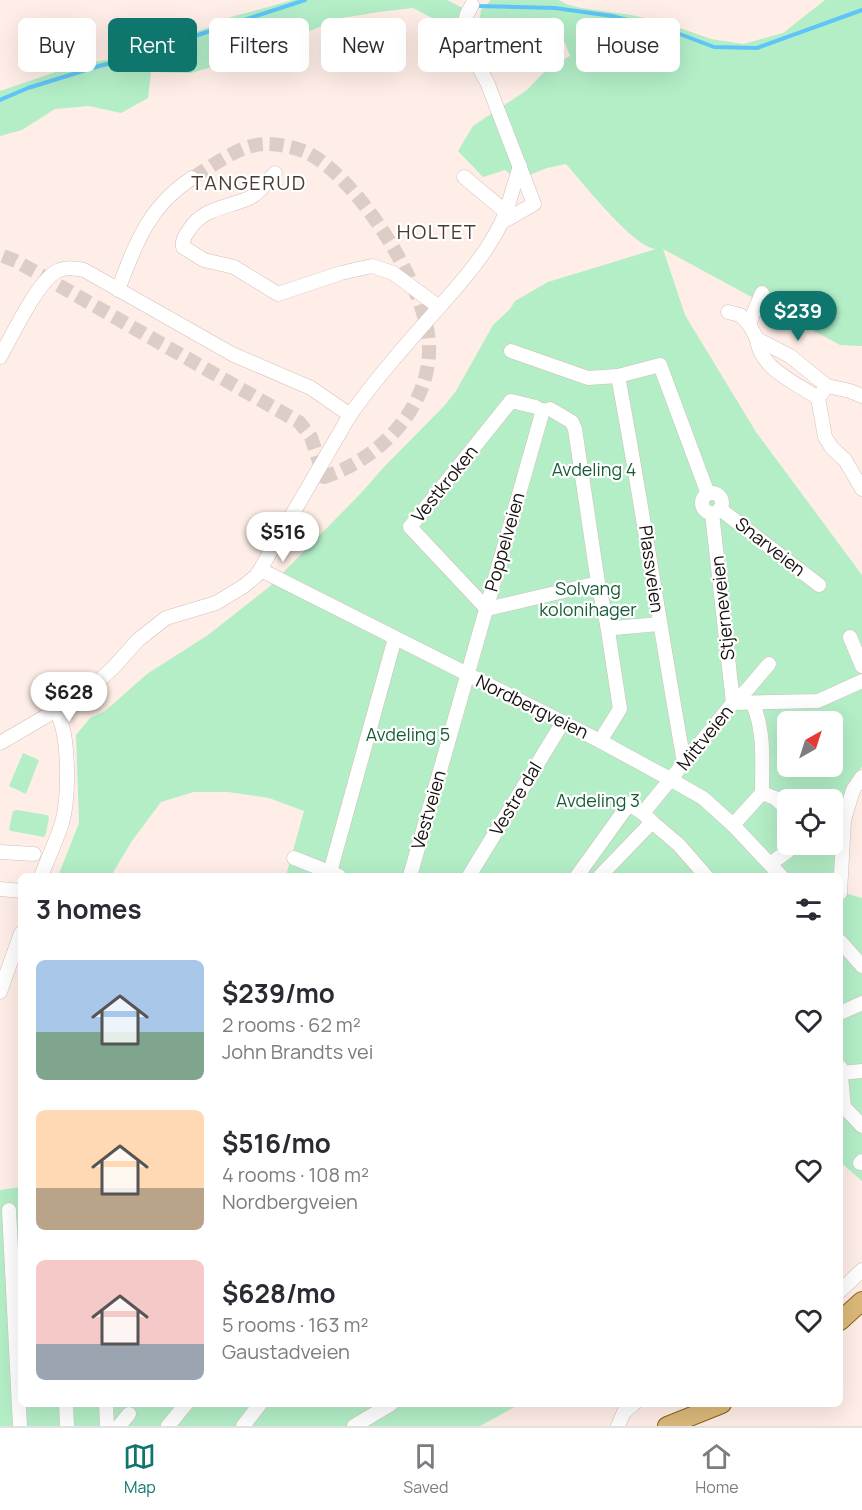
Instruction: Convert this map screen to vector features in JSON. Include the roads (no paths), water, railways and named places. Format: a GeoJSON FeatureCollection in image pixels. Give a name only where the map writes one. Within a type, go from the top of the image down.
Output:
{"type":"FeatureCollection","features":[{"type":"Feature","properties":{"kind":"main road"},"geometry":{"type":"LineString","coordinates":[[843,1319],[859,1308]]}},
{"type":"Feature","properties":{"kind":"main road"},"geometry":{"type":"LineString","coordinates":[[668,1426],[715,1407]]}},
{"type":"Feature","properties":{"kind":"street"},"geometry":{"type":"LineString","coordinates":[[472,5],[465,20],[464,36],[467,46],[487,82],[534,204],[504,217]]}},
{"type":"Feature","properties":{"kind":"street"},"geometry":{"type":"LineString","coordinates":[[0,743],[76,700],[113,668],[130,648],[155,625],[176,614],[216,603],[244,586],[261,570],[363,396],[453,291],[495,237],[504,217],[520,166]]}},
{"type":"Feature","properties":{"kind":"street"},"geometry":{"type":"LineString","coordinates":[[274,173],[260,191],[248,199],[201,215],[187,232],[183,247],[204,260],[234,267],[278,294],[341,273],[372,266],[393,273],[439,307]]}},
{"type":"Feature","properties":{"kind":"street"},"geometry":{"type":"LineString","coordinates":[[464,177],[504,217]]}},
{"type":"Feature","properties":{"kind":"street"},"geometry":{"type":"LineString","coordinates":[[118,290],[144,227],[168,195],[192,178]]}},
{"type":"Feature","properties":{"kind":"street"},"geometry":{"type":"LineString","coordinates":[[530,190],[545,188]]}},
{"type":"Feature","properties":{"kind":"street"},"geometry":{"type":"LineString","coordinates":[[0,357],[43,283],[58,271],[68,268],[84,270],[238,357],[311,388],[350,415]]}},
{"type":"Feature","properties":{"kind":"street"},"geometry":{"type":"LineString","coordinates":[[749,324],[762,293]]}},
{"type":"Feature","properties":{"kind":"street"},"geometry":{"type":"LineString","coordinates":[[729,312],[740,315],[749,324],[757,339],[758,350],[771,367],[818,398],[825,437],[832,448],[845,460],[862,489]]}},
{"type":"Feature","properties":{"kind":"street"},"geometry":{"type":"LineString","coordinates":[[757,339],[790,356],[828,386],[862,396]]}},
{"type":"Feature","properties":{"kind":"street"},"geometry":{"type":"LineString","coordinates":[[512,351],[588,378],[618,376]]}},
{"type":"Feature","properties":{"kind":"street","name":"Snarveien"},"geometry":{"type":"LineString","coordinates":[[618,376],[660,365],[708,494],[717,494],[721,498],[722,504],[716,511],[819,585]]}},
{"type":"Feature","properties":{"kind":"street","name":"Plassveien"},"geometry":{"type":"LineString","coordinates":[[618,376],[684,762]]}},
{"type":"Feature","properties":{"kind":"street"},"geometry":{"type":"LineString","coordinates":[[818,398],[828,386]]}},
{"type":"Feature","properties":{"kind":"street","name":"Vestkroken"},"geometry":{"type":"LineString","coordinates":[[487,609],[410,527],[511,401],[543,408]]}},
{"type":"Feature","properties":{"kind":"street"},"geometry":{"type":"LineString","coordinates":[[543,408],[572,422],[575,429],[620,709],[600,741]]}},
{"type":"Feature","properties":{"kind":"street","name":"Poppelveien"},"geometry":{"type":"LineString","coordinates":[[468,675],[543,408]]}},
{"type":"Feature","properties":{"kind":"street","name":"Stjerneveien"},"geometry":{"type":"LineString","coordinates":[[716,511],[733,703]]}},
{"type":"Feature","properties":{"kind":"street","name":"Nordbergveien"},"geometry":{"type":"LineString","coordinates":[[261,570],[600,741],[703,798],[733,825],[778,873]]}},
{"type":"Feature","properties":{"kind":"street"},"geometry":{"type":"LineString","coordinates":[[487,609],[598,583]]}},
{"type":"Feature","properties":{"kind":"street"},"geometry":{"type":"LineString","coordinates":[[607,624],[614,628],[659,624]]}},
{"type":"Feature","properties":{"kind":"street"},"geometry":{"type":"LineString","coordinates":[[850,637],[862,666]]}},
{"type":"Feature","properties":{"kind":"street"},"geometry":{"type":"LineString","coordinates":[[333,873],[395,638]]}},
{"type":"Feature","properties":{"kind":"street","name":"Mittveien"},"geometry":{"type":"LineString","coordinates":[[602,873],[647,817],[670,779],[733,703],[769,664]]}},
{"type":"Feature","properties":{"kind":"street","name":"Vestveien"},"geometry":{"type":"LineString","coordinates":[[411,873],[468,675]]}},
{"type":"Feature","properties":{"kind":"street"},"geometry":{"type":"LineString","coordinates":[[733,703],[818,701],[862,681]]}},
{"type":"Feature","properties":{"kind":"street"},"geometry":{"type":"LineString","coordinates":[[733,825],[762,793],[762,734],[759,717],[753,704]]}},
{"type":"Feature","properties":{"kind":"street"},"geometry":{"type":"LineString","coordinates":[[42,873],[62,822],[66,796],[66,744],[60,720]]}},
{"type":"Feature","properties":{"kind":"street","name":"Vestre dal"},"geometry":{"type":"LineString","coordinates":[[471,873],[563,722]]}},
{"type":"Feature","properties":{"kind":"street"},"geometry":{"type":"LineString","coordinates":[[841,873],[844,820],[853,790],[862,777]]}},
{"type":"Feature","properties":{"kind":"street"},"geometry":{"type":"LineString","coordinates":[[762,793],[777,800]]}},
{"type":"Feature","properties":{"kind":"street"},"geometry":{"type":"LineString","coordinates":[[579,873],[629,804],[679,845],[703,873]]}},
{"type":"Feature","properties":{"kind":"street"},"geometry":{"type":"LineString","coordinates":[[0,852],[34,854]]}},
{"type":"Feature","properties":{"kind":"street"},"geometry":{"type":"LineString","coordinates":[[770,864],[782,855]]}},
{"type":"Feature","properties":{"kind":"street"},"geometry":{"type":"LineString","coordinates":[[294,858],[328,873]]}},
{"type":"Feature","properties":{"kind":"street"},"geometry":{"type":"LineString","coordinates":[[0,889],[18,891]]}},
{"type":"Feature","properties":{"kind":"street"},"geometry":{"type":"LineString","coordinates":[[0,992],[18,941]]}},
{"type":"Feature","properties":{"kind":"street"},"geometry":{"type":"LineString","coordinates":[[843,944],[862,966]]}},
{"type":"Feature","properties":{"kind":"street"},"geometry":{"type":"LineString","coordinates":[[843,1012],[862,1003]]}},
{"type":"Feature","properties":{"kind":"street"},"geometry":{"type":"LineString","coordinates":[[843,1070],[862,1071]]}},
{"type":"Feature","properties":{"kind":"street"},"geometry":{"type":"LineString","coordinates":[[843,1109],[862,1126]]}},
{"type":"Feature","properties":{"kind":"street"},"geometry":{"type":"LineString","coordinates":[[9,1210],[5,1245],[14,1314],[18,1389]]}},
{"type":"Feature","properties":{"kind":"street"},"geometry":{"type":"LineString","coordinates":[[843,1288],[862,1270]]}},
{"type":"Feature","properties":{"kind":"street"},"geometry":{"type":"LineString","coordinates":[[0,1317],[14,1314]]}},
{"type":"Feature","properties":{"kind":"street"},"geometry":{"type":"LineString","coordinates":[[19,1407],[20,1426]]}},
{"type":"Feature","properties":{"kind":"street"},"geometry":{"type":"LineString","coordinates":[[66,1407],[67,1426]]}},
{"type":"Feature","properties":{"kind":"street"},"geometry":{"type":"LineString","coordinates":[[106,1407],[107,1426]]}},
{"type":"Feature","properties":{"kind":"street"},"geometry":{"type":"LineString","coordinates":[[168,1426],[184,1407]]}},
{"type":"Feature","properties":{"kind":"street"},"geometry":{"type":"LineString","coordinates":[[243,1426],[258,1407]]}},
{"type":"Feature","properties":{"kind":"street"},"geometry":{"type":"LineString","coordinates":[[354,1426],[386,1407]]}},
{"type":"Feature","properties":{"kind":"street"},"geometry":{"type":"LineString","coordinates":[[618,1426],[624,1412],[630,1407]]}},
{"type":"Feature","properties":{"kind":"street"},"geometry":{"type":"LineString","coordinates":[[119,1426],[129,1414]]}},
{"type":"Feature","properties":{"kind":"waterway"},"geometry":{"type":"LineString","coordinates":[[0,100],[28,88],[99,66],[150,54],[198,35],[305,0]]}},
{"type":"Feature","properties":{"kind":"waterway"},"geometry":{"type":"LineString","coordinates":[[476,6],[555,8],[612,16],[677,33],[714,47],[757,48],[862,10]]}},
{"type":"Feature","properties":{"kind":"tunnel"},"geometry":{"type":"LineString","coordinates":[[3,256],[16,261],[299,422],[311,437],[324,477],[345,469],[383,443],[412,408],[422,388],[428,366],[429,343],[425,319],[416,292],[402,264],[386,235],[367,208],[326,165],[306,152],[281,145],[256,145],[227,156],[192,178]]}},
{"type":"Feature","properties":{"kind":"district","name":"TANGERUD"},"geometry":{"type":"Point","coordinates":[249,183]}},
{"type":"Feature","properties":{"kind":"district","name":"HOLTET"},"geometry":{"type":"Point","coordinates":[437,232]}},
{"type":"Feature","properties":{"kind":"park label","name":"Avdeling 4"},"geometry":{"type":"Point","coordinates":[594,470]}},
{"type":"Feature","properties":{"kind":"park label","name":"Solvang kolonihager"},"geometry":{"type":"Point","coordinates":[588,599]}},
{"type":"Feature","properties":{"kind":"park label","name":"Avdeling 5"},"geometry":{"type":"Point","coordinates":[408,735]}},
{"type":"Feature","properties":{"kind":"park label","name":"Avdeling 3"},"geometry":{"type":"Point","coordinates":[598,801]}}]}
